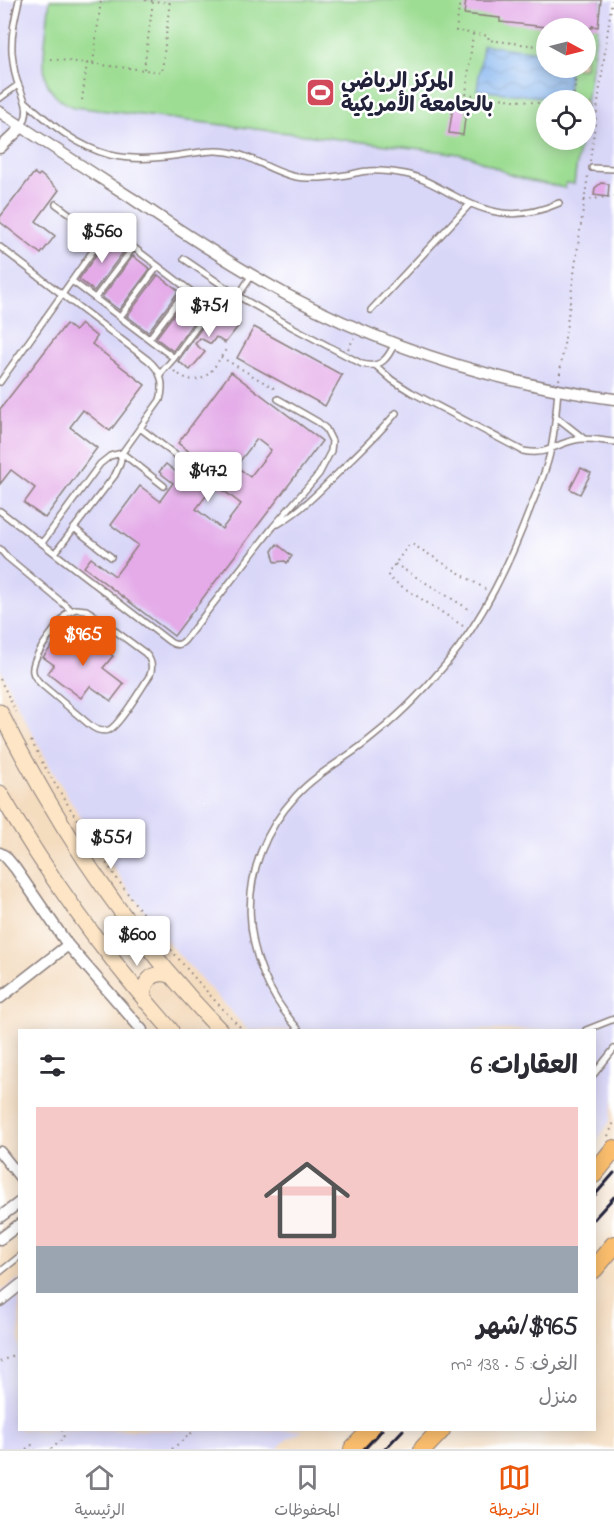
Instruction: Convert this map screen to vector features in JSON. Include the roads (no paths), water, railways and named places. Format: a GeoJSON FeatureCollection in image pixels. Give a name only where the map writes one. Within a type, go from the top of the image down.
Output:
{"type":"FeatureCollection","features":[{"type":"Feature","properties":{"kind":"main road"},"geometry":{"type":"LineString","coordinates":[[0,712],[34,778],[96,877],[170,975],[219,1029]]}},
{"type":"Feature","properties":{"kind":"main road"},"geometry":{"type":"LineString","coordinates":[[0,793],[45,867],[95,938],[170,1029]]}},
{"type":"Feature","properties":{"kind":"main road"},"geometry":{"type":"LineString","coordinates":[[95,938],[105,943],[117,941],[126,932],[127,920]]}},
{"type":"Feature","properties":{"kind":"main road"},"geometry":{"type":"LineString","coordinates":[[145,1001],[143,989],[148,979],[159,973],[170,975]]}},
{"type":"Feature","properties":{"kind":"main road"},"geometry":{"type":"LineString","coordinates":[[596,1172],[614,1149]]}},
{"type":"Feature","properties":{"kind":"main road"},"geometry":{"type":"LineString","coordinates":[[596,1267],[614,1245]]}},
{"type":"Feature","properties":{"kind":"main road"},"geometry":{"type":"LineString","coordinates":[[353,1449],[370,1431]]}},
{"type":"Feature","properties":{"kind":"main road"},"geometry":{"type":"LineString","coordinates":[[423,1449],[440,1431]]}},
{"type":"Feature","properties":{"kind":"street"},"geometry":{"type":"LineString","coordinates":[[0,112],[176,228],[252,275],[324,313],[395,344],[477,370],[558,390],[614,399]]}},
{"type":"Feature","properties":{"kind":"street"},"geometry":{"type":"LineString","coordinates":[[0,148],[22,127]]}},
{"type":"Feature","properties":{"kind":"street"},"geometry":{"type":"LineString","coordinates":[[0,853],[15,868],[68,945],[141,1029]]}},
{"type":"Feature","properties":{"kind":"street"},"geometry":{"type":"LineString","coordinates":[[0,998],[68,945]]}},
{"type":"Feature","properties":{"kind":"street"},"geometry":{"type":"LineString","coordinates":[[0,1152],[18,1174]]}},
{"type":"Feature","properties":{"kind":"street"},"geometry":{"type":"LineString","coordinates":[[0,1217],[18,1204]]}},
{"type":"Feature","properties":{"kind":"street"},"geometry":{"type":"LineString","coordinates":[[0,1239],[18,1226]]}},
{"type":"Feature","properties":{"kind":"street"},"geometry":{"type":"LineString","coordinates":[[0,1301],[18,1287]]}},
{"type":"Feature","properties":{"kind":"lane"},"geometry":{"type":"LineString","coordinates":[[18,0],[12,36],[12,53],[18,85],[26,102],[26,119],[22,127]]}},
{"type":"Feature","properties":{"kind":"lane"},"geometry":{"type":"LineString","coordinates":[[0,98],[18,85]]}},
{"type":"Feature","properties":{"kind":"lane"},"geometry":{"type":"LineString","coordinates":[[26,102],[77,142],[95,150],[128,158],[162,158],[213,150],[233,152],[292,176],[316,178],[368,171],[407,174],[429,182],[470,204],[499,213],[515,215],[537,212],[559,203]]}},
{"type":"Feature","properties":{"kind":"lane"},"geometry":{"type":"LineString","coordinates":[[592,168],[614,169]]}},
{"type":"Feature","properties":{"kind":"lane"},"geometry":{"type":"LineString","coordinates":[[57,204],[102,238]]}},
{"type":"Feature","properties":{"kind":"lane"},"geometry":{"type":"LineString","coordinates":[[371,310],[470,204]]}},
{"type":"Feature","properties":{"kind":"lane"},"geometry":{"type":"LineString","coordinates":[[0,382],[102,238],[108,234],[116,234],[205,302],[206,314],[160,374]]}},
{"type":"Feature","properties":{"kind":"lane"},"geometry":{"type":"LineString","coordinates":[[0,247],[148,360],[160,374],[163,383],[160,400],[122,453],[115,475],[55,553]]}},
{"type":"Feature","properties":{"kind":"lane"},"geometry":{"type":"LineString","coordinates":[[95,298],[134,248]]}},
{"type":"Feature","properties":{"kind":"lane"},"geometry":{"type":"LineString","coordinates":[[183,259],[238,296],[357,362],[368,366],[386,360],[395,344]]}},
{"type":"Feature","properties":{"kind":"lane"},"geometry":{"type":"LineString","coordinates":[[120,317],[158,266]]}},
{"type":"Feature","properties":{"kind":"lane"},"geometry":{"type":"LineString","coordinates":[[238,296],[252,275]]}},
{"type":"Feature","properties":{"kind":"lane"},"geometry":{"type":"LineString","coordinates":[[72,281],[174,358]]}},
{"type":"Feature","properties":{"kind":"lane"},"geometry":{"type":"LineString","coordinates":[[149,339],[187,289]]}},
{"type":"Feature","properties":{"kind":"lane"},"geometry":{"type":"LineString","coordinates":[[375,365],[392,380],[411,392],[530,453],[551,450],[582,438],[614,442]]}},
{"type":"Feature","properties":{"kind":"lane"},"geometry":{"type":"LineString","coordinates":[[298,1029],[266,983],[253,940],[250,918],[251,895],[254,872],[261,851],[283,811],[298,794],[365,743],[422,692],[470,631],[508,564],[544,472],[551,450],[558,390]]}},
{"type":"Feature","properties":{"kind":"lane"},"geometry":{"type":"LineString","coordinates":[[0,512],[177,645],[185,640],[273,527],[319,474],[328,459],[332,446],[330,435],[322,425],[278,399]]}},
{"type":"Feature","properties":{"kind":"lane"},"geometry":{"type":"LineString","coordinates":[[273,527],[288,519],[313,498],[368,445],[396,413]]}},
{"type":"Feature","properties":{"kind":"lane"},"geometry":{"type":"LineString","coordinates":[[555,416],[582,438]]}},
{"type":"Feature","properties":{"kind":"lane"},"geometry":{"type":"LineString","coordinates":[[140,428],[182,460]]}},
{"type":"Feature","properties":{"kind":"lane"},"geometry":{"type":"LineString","coordinates":[[122,453],[164,486]]}},
{"type":"Feature","properties":{"kind":"lane"},"geometry":{"type":"LineString","coordinates":[[42,543],[100,464],[110,456],[122,453]]}},
{"type":"Feature","properties":{"kind":"lane"},"geometry":{"type":"LineString","coordinates":[[74,528],[111,556]]}},
{"type":"Feature","properties":{"kind":"lane"},"geometry":{"type":"LineString","coordinates":[[0,549],[71,610],[87,610],[146,653],[151,661],[150,675],[115,726],[105,731],[91,726],[41,684],[33,673],[36,657],[71,610]]}},
{"type":"Feature","properties":{"kind":"lane"},"geometry":{"type":"LineString","coordinates":[[589,1029],[614,1019]]}},
{"type":"Feature","properties":{"kind":"lane"},"geometry":{"type":"LineString","coordinates":[[596,1072],[614,1049]]}},
{"type":"Feature","properties":{"kind":"lane"},"geometry":{"type":"LineString","coordinates":[[0,1272],[18,1258]]}},
{"type":"Feature","properties":{"kind":"water"},"geometry":{"type":"Polygon","coordinates":[[[483,45],[536,52],[536,78],[569,78],[567,90],[536,90],[536,97],[477,90],[483,45]]]}},
{"type":"Feature","properties":{"kind":"railway"},"geometry":{"type":"LineString","coordinates":[[596,1194],[614,1173]]}},
{"type":"Feature","properties":{"kind":"railway"},"geometry":{"type":"LineString","coordinates":[[596,1217],[614,1197]]}},
{"type":"Feature","properties":{"kind":"railway"},"geometry":{"type":"LineString","coordinates":[[364,1449],[381,1431]]}},
{"type":"Feature","properties":{"kind":"railway"},"geometry":{"type":"LineString","coordinates":[[385,1449],[402,1431]]}},
{"type":"Feature","properties":{"kind":"place","name":"المركز الرياضي بالجامعة الأمريكية"},"geometry":{"type":"Point","coordinates":[320,92]}}]}
